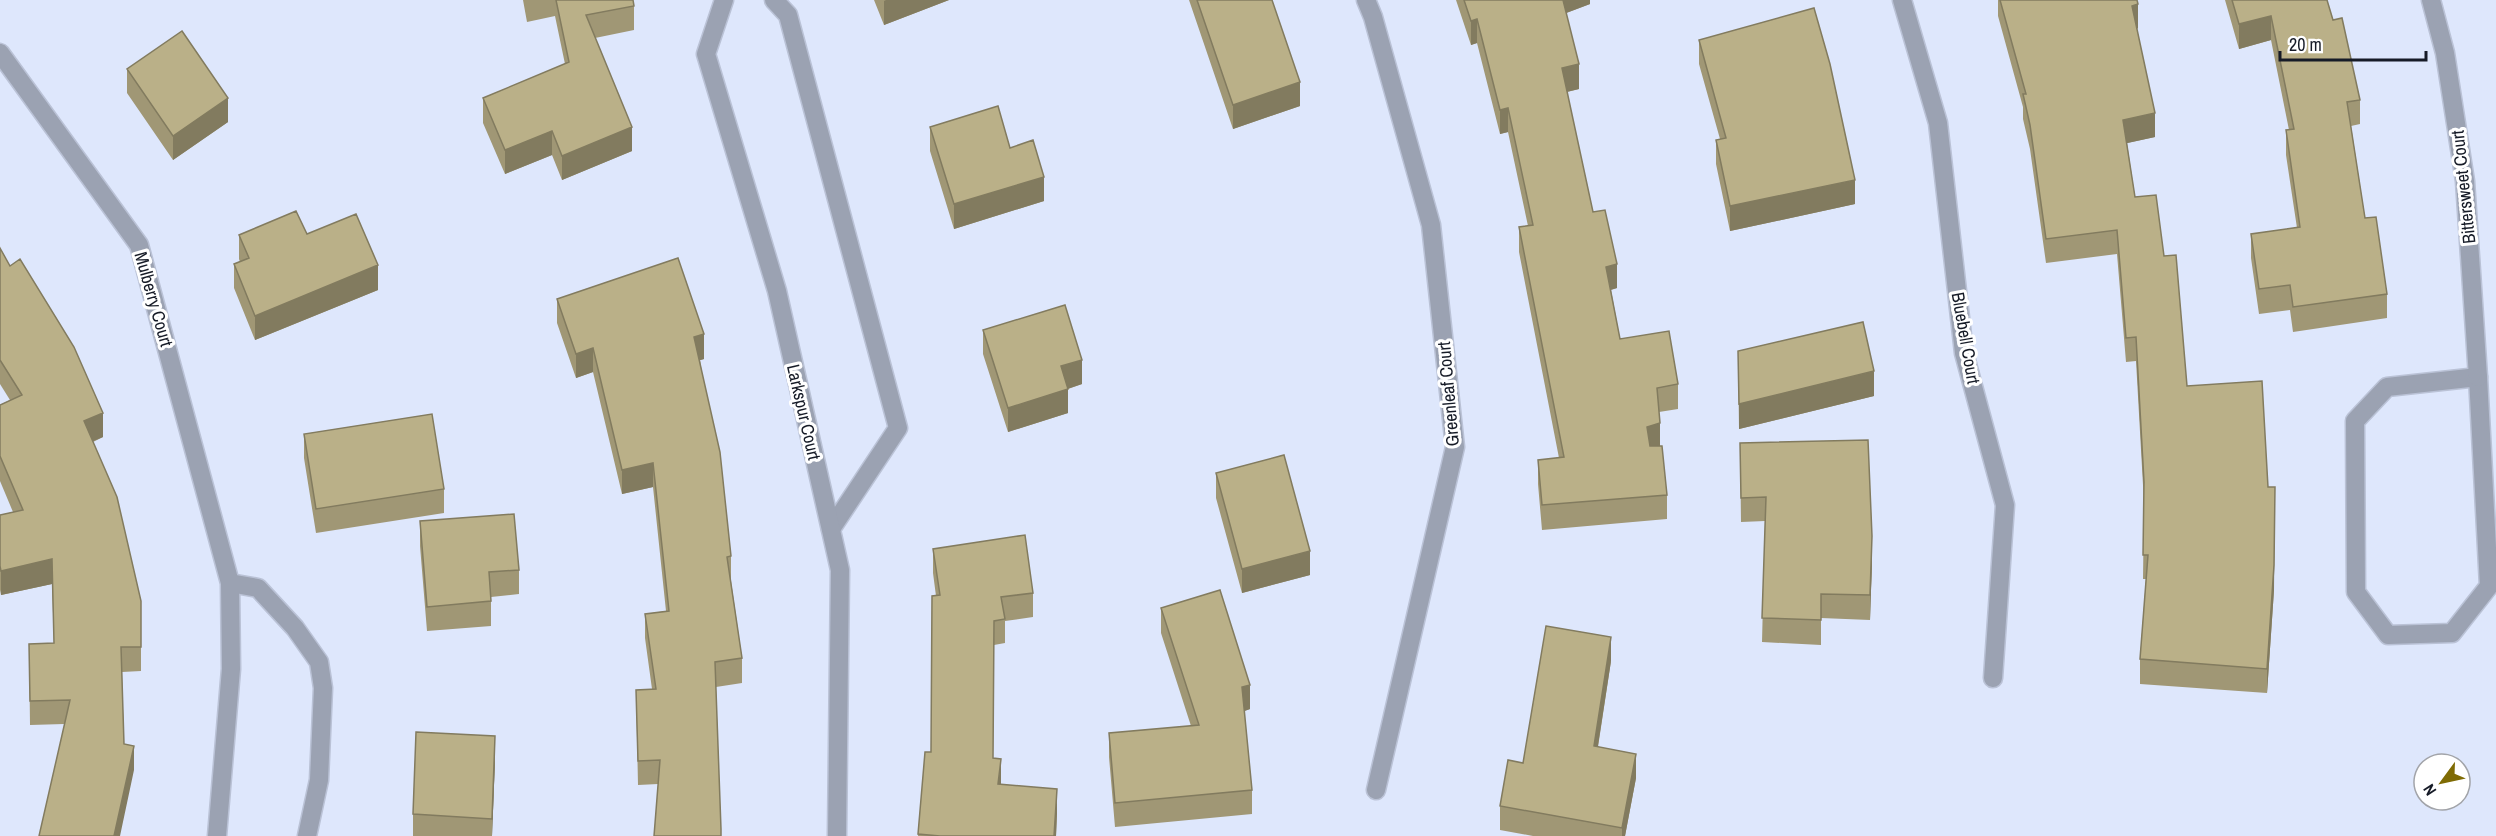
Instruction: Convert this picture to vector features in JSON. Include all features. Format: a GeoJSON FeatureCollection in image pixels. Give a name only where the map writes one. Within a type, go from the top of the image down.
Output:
{"type":"FeatureCollection","features":[{"type":"Feature","properties":{"kind":"street","name":"Larkspur Court"},"geometry":{"type":"LineString","coordinates":[[724,0],[706,54],[777,291],[840,570],[837,836]]}},
{"type":"Feature","properties":{"kind":"street"},"geometry":{"type":"LineString","coordinates":[[774,0],[788,15],[898,428],[831,529]]}},
{"type":"Feature","properties":{"kind":"street","name":"Greenleaf Court"},"geometry":{"type":"LineString","coordinates":[[1365,0],[1373,17],[1431,225],[1455,447],[1376,790]]}},
{"type":"Feature","properties":{"kind":"street","name":"Bluebell Court"},"geometry":{"type":"LineString","coordinates":[[1902,0],[1938,123],[1965,353],[2005,505],[1993,678]]}},
{"type":"Feature","properties":{"kind":"street","name":"Bittersweet Court"},"geometry":{"type":"LineString","coordinates":[[2431,0],[2445,53],[2465,181],[2478,377],[2490,586],[2452,633],[2388,635],[2356,592],[2355,421],[2387,387],[2478,377]]}},
{"type":"Feature","properties":{"kind":"street","name":"Mulberry Court"},"geometry":{"type":"LineString","coordinates":[[0,53],[139,245],[217,526],[230,583],[231,669],[217,836]]}},
{"type":"Feature","properties":{"kind":"street"},"geometry":{"type":"LineString","coordinates":[[230,583],[258,588],[295,628],[319,662],[323,687],[319,780],[307,836]]}},
{"type":"Feature","properties":{"kind":"building"},"geometry":{"type":"Polygon","coordinates":[[[556,0],[633,0],[634,6],[586,15],[632,127],[562,156],[552,131],[505,150],[483,98],[569,62],[556,0]]]}},
{"type":"Feature","properties":{"kind":"building"},"geometry":{"type":"Polygon","coordinates":[[[1197,0],[1272,0],[1300,82],[1233,105],[1197,0]]]}},
{"type":"Feature","properties":{"kind":"building"},"geometry":{"type":"Polygon","coordinates":[[[1464,0],[1563,0],[1579,64],[1562,68],[1593,212],[1605,210],[1617,264],[1606,267],[1620,339],[1669,331],[1678,384],[1657,388],[1660,423],[1647,427],[1650,446],[1662,446],[1667,495],[1542,505],[1538,460],[1564,457],[1519,227],[1533,225],[1508,108],[1500,110],[1477,19],[1471,21],[1464,0]]]}},
{"type":"Feature","properties":{"kind":"building"},"geometry":{"type":"Polygon","coordinates":[[[2000,0],[2137,0],[2138,4],[2132,6],[2155,113],[2123,120],[2135,197],[2156,195],[2164,256],[2176,255],[2187,386],[2262,381],[2268,487],[2275,487],[2274,565],[2267,669],[2140,659],[2148,555],[2143,555],[2144,482],[2136,337],[2126,338],[2117,230],[2046,239],[2030,125],[2023,94],[2026,94],[2000,0]]]}},
{"type":"Feature","properties":{"kind":"building"},"geometry":{"type":"Polygon","coordinates":[[[2232,0],[2327,0],[2333,20],[2342,18],[2360,100],[2347,102],[2365,218],[2376,217],[2387,294],[2293,307],[2290,285],[2259,289],[2251,234],[2300,227],[2286,130],[2294,129],[2271,16],[2239,24],[2232,0]]]}},
{"type":"Feature","properties":{"kind":"building"},"geometry":{"type":"Polygon","coordinates":[[[1814,8],[1830,64],[1855,180],[1730,206],[1716,140],[1726,138],[1699,40],[1814,8]]]}},
{"type":"Feature","properties":{"kind":"building"},"geometry":{"type":"Polygon","coordinates":[[[182,31],[228,98],[173,136],[127,69],[182,31]]]}},
{"type":"Feature","properties":{"kind":"building"},"geometry":{"type":"Polygon","coordinates":[[[998,106],[1010,148],[1033,140],[1044,177],[954,204],[930,127],[998,106]]]}},
{"type":"Feature","properties":{"kind":"building"},"geometry":{"type":"Polygon","coordinates":[[[296,211],[307,234],[356,214],[378,265],[255,316],[234,264],[249,258],[239,235],[296,211]]]}},
{"type":"Feature","properties":{"kind":"building"},"geometry":{"type":"Polygon","coordinates":[[[0,248],[10,266],[20,259],[74,347],[103,413],[84,421],[117,497],[141,601],[141,647],[121,647],[124,744],[134,746],[114,836],[39,836],[70,700],[30,701],[29,644],[54,643],[52,559],[1,571],[0,566],[0,515],[23,510],[0,456],[0,405],[22,395],[0,360],[0,248]]]}},
{"type":"Feature","properties":{"kind":"building"},"geometry":{"type":"Polygon","coordinates":[[[678,258],[704,334],[694,337],[720,452],[731,556],[727,557],[742,658],[715,662],[721,836],[654,836],[660,760],[638,761],[636,690],[656,689],[645,614],[669,611],[653,463],[622,470],[593,348],[576,354],[557,299],[678,258]]]}},
{"type":"Feature","properties":{"kind":"building"},"geometry":{"type":"Polygon","coordinates":[[[1065,305],[1082,360],[1061,366],[1068,389],[1008,408],[983,330],[1065,305]]]}},
{"type":"Feature","properties":{"kind":"building"},"geometry":{"type":"Polygon","coordinates":[[[1863,322],[1874,371],[1739,404],[1738,351],[1863,322]]]}},
{"type":"Feature","properties":{"kind":"building"},"geometry":{"type":"Polygon","coordinates":[[[432,414],[444,489],[316,509],[304,434],[432,414]]]}},
{"type":"Feature","properties":{"kind":"building"},"geometry":{"type":"Polygon","coordinates":[[[1868,440],[1872,536],[1870,595],[1821,594],[1821,620],[1762,618],[1766,497],[1741,498],[1740,443],[1868,440]]]}},
{"type":"Feature","properties":{"kind":"building"},"geometry":{"type":"Polygon","coordinates":[[[1284,455],[1310,551],[1242,569],[1216,473],[1284,455]]]}},
{"type":"Feature","properties":{"kind":"building"},"geometry":{"type":"Polygon","coordinates":[[[514,514],[519,570],[489,572],[491,601],[427,607],[420,521],[514,514]]]}},
{"type":"Feature","properties":{"kind":"building"},"geometry":{"type":"Polygon","coordinates":[[[1025,535],[1033,593],[1001,597],[1005,619],[994,621],[993,758],[1001,759],[998,784],[1057,789],[1054,836],[918,834],[925,752],[931,752],[932,596],[940,595],[933,549],[1025,535]]]}},
{"type":"Feature","properties":{"kind":"building"},"geometry":{"type":"Polygon","coordinates":[[[1220,590],[1250,685],[1242,687],[1252,790],[1115,803],[1109,733],[1199,725],[1161,608],[1220,590]]]}},
{"type":"Feature","properties":{"kind":"building"},"geometry":{"type":"Polygon","coordinates":[[[1546,626],[1611,637],[1594,746],[1636,754],[1622,828],[1500,806],[1508,760],[1523,763],[1546,626]]]}},
{"type":"Feature","properties":{"kind":"building"},"geometry":{"type":"Polygon","coordinates":[[[416,732],[495,736],[492,819],[413,814],[416,732]]]}}]}
